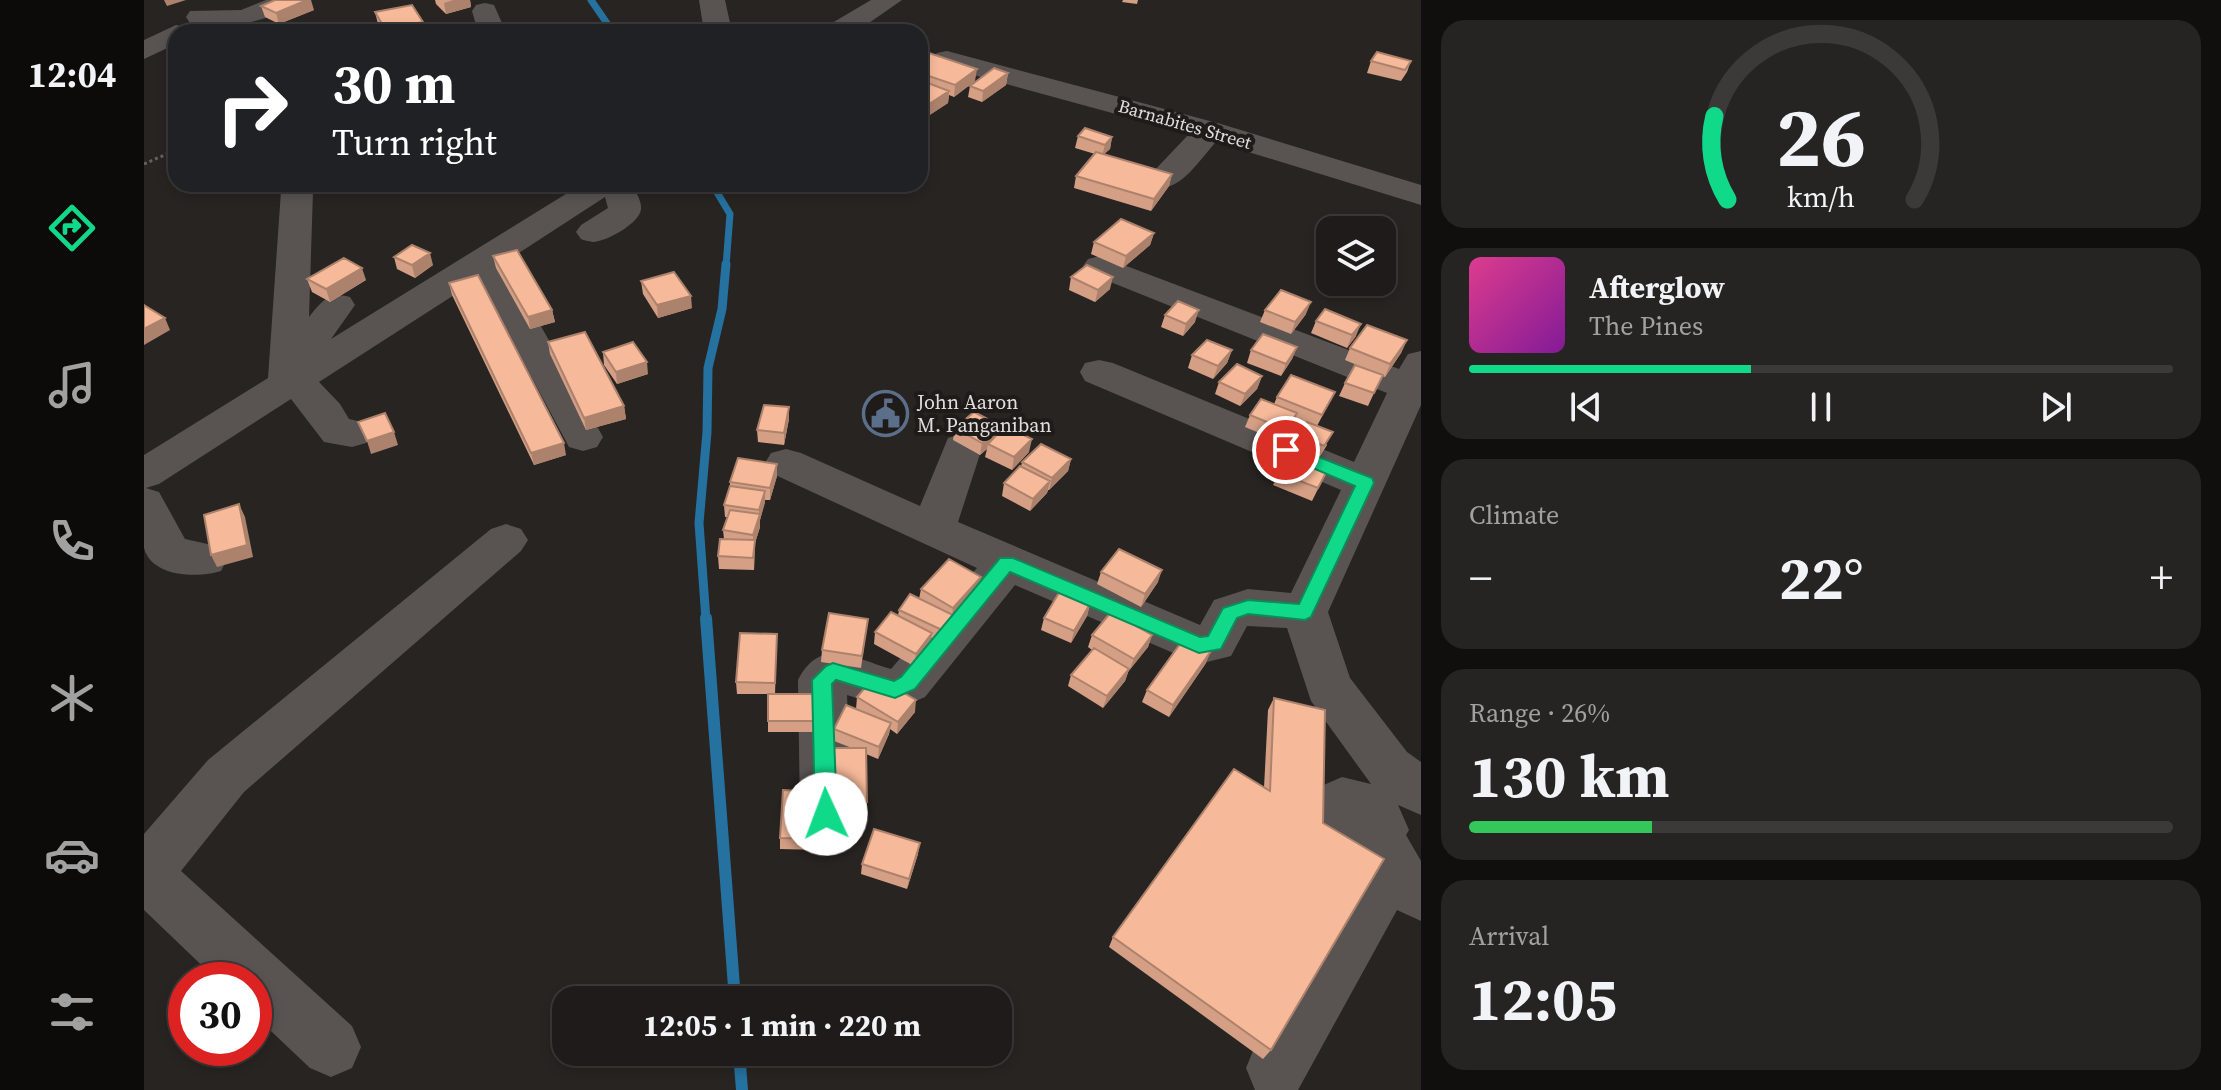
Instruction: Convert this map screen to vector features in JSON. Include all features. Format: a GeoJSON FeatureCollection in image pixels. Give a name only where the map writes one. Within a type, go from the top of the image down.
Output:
{"type":"FeatureCollection","features":[{"type":"Feature","properties":{"kind":"street"},"geometry":{"type":"LineString","coordinates":[[191,20],[244,18],[289,0]]}},
{"type":"Feature","properties":{"kind":"street"},"geometry":{"type":"LineString","coordinates":[[712,0],[716,24]]}},
{"type":"Feature","properties":{"kind":"street"},"geometry":{"type":"LineString","coordinates":[[844,0],[879,7]]}},
{"type":"Feature","properties":{"kind":"street"},"geometry":{"type":"LineString","coordinates":[[850,24],[879,7]]}},
{"type":"Feature","properties":{"kind":"street"},"geometry":{"type":"LineString","coordinates":[[144,51],[168,35]]}},
{"type":"Feature","properties":{"kind":"street","name":"Barnabites Street"},"geometry":{"type":"LineString","coordinates":[[947,59],[1210,130],[1421,195]]}},
{"type":"Feature","properties":{"kind":"street"},"geometry":{"type":"LineString","coordinates":[[1163,180],[1210,130]]}},
{"type":"Feature","properties":{"kind":"street"},"geometry":{"type":"LineString","coordinates":[[297,192],[295,380],[326,413],[332,427],[338,432],[352,433]]}},
{"type":"Feature","properties":{"kind":"street"},"geometry":{"type":"LineString","coordinates":[[593,232],[624,213],[625,206],[619,192]]}},
{"type":"Feature","properties":{"kind":"street"},"geometry":{"type":"LineString","coordinates":[[144,474],[486,260],[557,197]]}},
{"type":"Feature","properties":{"kind":"street"},"geometry":{"type":"LineString","coordinates":[[486,260],[583,437]]}},
{"type":"Feature","properties":{"kind":"street"},"geometry":{"type":"LineString","coordinates":[[1100,266],[1416,376],[1305,612],[1328,687],[1389,768],[1421,792]]}},
{"type":"Feature","properties":{"kind":"street"},"geometry":{"type":"LineString","coordinates":[[295,380],[305,352],[337,305]]}},
{"type":"Feature","properties":{"kind":"street"},"geometry":{"type":"LineString","coordinates":[[1099,372],[1365,483]]}},
{"type":"Feature","properties":{"kind":"street"},"geometry":{"type":"LineString","coordinates":[[934,528],[962,448]]}},
{"type":"Feature","properties":{"kind":"street"},"geometry":{"type":"LineString","coordinates":[[786,463],[1199,645],[1214,643],[1230,613],[1248,607],[1305,612]]}},
{"type":"Feature","properties":{"kind":"street"},"geometry":{"type":"LineString","coordinates":[[144,503],[169,554],[182,560],[205,559]]}},
{"type":"Feature","properties":{"kind":"street"},"geometry":{"type":"LineString","coordinates":[[331,1047],[145,874],[226,776],[506,540]]}},
{"type":"Feature","properties":{"kind":"street"},"geometry":{"type":"LineString","coordinates":[[826,814],[822,680],[833,671],[895,690],[908,683],[1007,563]]}},
{"type":"Feature","properties":{"kind":"street"},"geometry":{"type":"LineString","coordinates":[[1277,1068],[1383,882],[1374,842],[1401,879],[1421,895]]}},
{"type":"Feature","properties":{"kind":"path"},"geometry":{"type":"LineString","coordinates":[[144,164],[168,154]]}},
{"type":"Feature","properties":{"kind":"building"},"geometry":{"type":"Polygon","coordinates":[[[275,0],[307,0],[276,13],[261,6],[275,0]]]}},
{"type":"Feature","properties":{"kind":"building"},"geometry":{"type":"Polygon","coordinates":[[[412,5],[423,22],[382,24],[375,12],[412,5]]]}},
{"type":"Feature","properties":{"kind":"building"},"geometry":{"type":"Polygon","coordinates":[[[1377,52],[1411,61],[1405,70],[1371,61],[1377,52]]]}},
{"type":"Feature","properties":{"kind":"building"},"geometry":{"type":"Polygon","coordinates":[[[928,53],[977,69],[955,85],[928,76],[928,53]]]}},
{"type":"Feature","properties":{"kind":"building"},"geometry":{"type":"Polygon","coordinates":[[[994,68],[1008,73],[983,91],[970,86],[994,68]]]}},
{"type":"Feature","properties":{"kind":"building"},"geometry":{"type":"Polygon","coordinates":[[[928,83],[949,91],[928,105],[928,83]]]}},
{"type":"Feature","properties":{"kind":"building"},"geometry":{"type":"Polygon","coordinates":[[[1085,128],[1112,137],[1105,145],[1078,136],[1085,128]]]}},
{"type":"Feature","properties":{"kind":"building"},"geometry":{"type":"Polygon","coordinates":[[[1096,152],[1172,174],[1154,199],[1076,176],[1096,152]]]}},
{"type":"Feature","properties":{"kind":"building"},"geometry":{"type":"Polygon","coordinates":[[[1121,219],[1154,233],[1126,256],[1094,242],[1121,219]]]}},
{"type":"Feature","properties":{"kind":"building"},"geometry":{"type":"Polygon","coordinates":[[[412,245],[430,253],[412,265],[394,257],[412,245]]]}},
{"type":"Feature","properties":{"kind":"building"},"geometry":{"type":"Polygon","coordinates":[[[517,250],[552,310],[528,317],[493,256],[517,250]]]}},
{"type":"Feature","properties":{"kind":"building"},"geometry":{"type":"Polygon","coordinates":[[[344,258],[362,268],[326,289],[307,279],[344,258]]]}},
{"type":"Feature","properties":{"kind":"building"},"geometry":{"type":"Polygon","coordinates":[[[1087,265],[1113,277],[1098,290],[1071,277],[1087,265]]]}},
{"type":"Feature","properties":{"kind":"building"},"geometry":{"type":"Polygon","coordinates":[[[674,272],[691,296],[657,305],[641,281],[674,272]]]}},
{"type":"Feature","properties":{"kind":"building"},"geometry":{"type":"Polygon","coordinates":[[[478,275],[564,443],[531,453],[449,283],[478,275]]]}},
{"type":"Feature","properties":{"kind":"building"},"geometry":{"type":"Polygon","coordinates":[[[1281,290],[1311,302],[1295,322],[1265,310],[1281,290]]]}},
{"type":"Feature","properties":{"kind":"building"},"geometry":{"type":"Polygon","coordinates":[[[1178,301],[1199,310],[1186,324],[1165,315],[1178,301]]]}},
{"type":"Feature","properties":{"kind":"building"},"geometry":{"type":"Polygon","coordinates":[[[144,305],[165,318],[144,329],[144,305]]]}},
{"type":"Feature","properties":{"kind":"building"},"geometry":{"type":"Polygon","coordinates":[[[1325,309],[1361,324],[1352,335],[1316,321],[1325,309]]]}},
{"type":"Feature","properties":{"kind":"building"},"geometry":{"type":"Polygon","coordinates":[[[1367,325],[1407,340],[1390,364],[1350,348],[1367,325]]]}},
{"type":"Feature","properties":{"kind":"building"},"geometry":{"type":"Polygon","coordinates":[[[585,332],[624,406],[584,418],[548,342],[585,332]]]}},
{"type":"Feature","properties":{"kind":"building"},"geometry":{"type":"Polygon","coordinates":[[[1263,334],[1297,347],[1286,364],[1251,350],[1263,334]]]}},
{"type":"Feature","properties":{"kind":"building"},"geometry":{"type":"Polygon","coordinates":[[[1207,340],[1232,350],[1218,366],[1192,355],[1207,340]]]}},
{"type":"Feature","properties":{"kind":"building"},"geometry":{"type":"Polygon","coordinates":[[[633,342],[647,362],[616,372],[603,352],[633,342]]]}},
{"type":"Feature","properties":{"kind":"building"},"geometry":{"type":"Polygon","coordinates":[[[1237,364],[1262,376],[1245,394],[1219,382],[1237,364]]]}},
{"type":"Feature","properties":{"kind":"building"},"geometry":{"type":"Polygon","coordinates":[[[1355,365],[1383,375],[1374,393],[1345,383],[1355,365]]]}},
{"type":"Feature","properties":{"kind":"building"},"geometry":{"type":"Polygon","coordinates":[[[1291,375],[1335,392],[1322,415],[1277,397],[1291,375]]]}},
{"type":"Feature","properties":{"kind":"building"},"geometry":{"type":"Polygon","coordinates":[[[1261,399],[1297,413],[1286,430],[1250,415],[1261,399]]]}},
{"type":"Feature","properties":{"kind":"building"},"geometry":{"type":"Polygon","coordinates":[[[764,405],[789,407],[784,433],[757,430],[764,405]]]}},
{"type":"Feature","properties":{"kind":"building"},"geometry":{"type":"Polygon","coordinates":[[[974,412],[1001,426],[982,443],[955,428],[974,412]]]}},
{"type":"Feature","properties":{"kind":"building"},"geometry":{"type":"Polygon","coordinates":[[[385,413],[394,432],[367,441],[358,422],[385,413]]]}},
{"type":"Feature","properties":{"kind":"building"},"geometry":{"type":"Polygon","coordinates":[[[1307,422],[1333,432],[1324,446],[1299,435],[1307,422]]]}},
{"type":"Feature","properties":{"kind":"building"},"geometry":{"type":"Polygon","coordinates":[[[1005,426],[1032,439],[1014,457],[988,444],[1005,426]]]}},
{"type":"Feature","properties":{"kind":"building"},"geometry":{"type":"Polygon","coordinates":[[[1041,444],[1071,459],[1052,478],[1022,462],[1041,444]]]}},
{"type":"Feature","properties":{"kind":"building"},"geometry":{"type":"Polygon","coordinates":[[[1291,451],[1329,467],[1318,488],[1279,473],[1291,451]]]}},
{"type":"Feature","properties":{"kind":"building"},"geometry":{"type":"Polygon","coordinates":[[[738,458],[777,464],[770,488],[730,482],[738,458]]]}},
{"type":"Feature","properties":{"kind":"building"},"geometry":{"type":"Polygon","coordinates":[[[1020,466],[1050,481],[1033,499],[1004,483],[1020,466]]]}},
{"type":"Feature","properties":{"kind":"building"},"geometry":{"type":"Polygon","coordinates":[[[730,486],[765,491],[759,510],[724,505],[730,486]]]}},
{"type":"Feature","properties":{"kind":"building"},"geometry":{"type":"Polygon","coordinates":[[[239,504],[247,545],[211,555],[204,515],[239,504]]]}},
{"type":"Feature","properties":{"kind":"building"},"geometry":{"type":"Polygon","coordinates":[[[730,510],[760,514],[753,535],[723,530],[730,510]]]}},
{"type":"Feature","properties":{"kind":"building"},"geometry":{"type":"Polygon","coordinates":[[[720,539],[755,540],[753,558],[718,556],[720,539]]]}},
{"type":"Feature","properties":{"kind":"building"},"geometry":{"type":"Polygon","coordinates":[[[1119,549],[1162,570],[1145,594],[1101,572],[1119,549]]]}},
{"type":"Feature","properties":{"kind":"building"},"geometry":{"type":"Polygon","coordinates":[[[949,559],[981,577],[953,608],[921,589],[949,559]]]}},
{"type":"Feature","properties":{"kind":"building"},"geometry":{"type":"Polygon","coordinates":[[[1060,591],[1090,604],[1074,631],[1044,618],[1060,591]]]}},
{"type":"Feature","properties":{"kind":"building"},"geometry":{"type":"Polygon","coordinates":[[[910,594],[953,615],[942,630],[899,610],[910,594]]]}},
{"type":"Feature","properties":{"kind":"building"},"geometry":{"type":"Polygon","coordinates":[[[891,612],[932,633],[916,654],[875,632],[891,612]]]}},
{"type":"Feature","properties":{"kind":"building"},"geometry":{"type":"Polygon","coordinates":[[[1111,612],[1152,635],[1134,659],[1092,635],[1111,612]]]}},
{"type":"Feature","properties":{"kind":"building"},"geometry":{"type":"Polygon","coordinates":[[[829,613],[868,619],[862,656],[822,650],[829,613]]]}},
{"type":"Feature","properties":{"kind":"building"},"geometry":{"type":"Polygon","coordinates":[[[740,633],[777,634],[775,683],[736,682],[740,633]]]}},
{"type":"Feature","properties":{"kind":"building"},"geometry":{"type":"Polygon","coordinates":[[[1185,637],[1211,651],[1173,705],[1147,690],[1185,637]]]}},
{"type":"Feature","properties":{"kind":"building"},"geometry":{"type":"Polygon","coordinates":[[[1094,648],[1129,669],[1107,696],[1071,675],[1094,648]]]}},
{"type":"Feature","properties":{"kind":"building"},"geometry":{"type":"Polygon","coordinates":[[[875,676],[916,700],[898,722],[857,697],[875,676]]]}},
{"type":"Feature","properties":{"kind":"building"},"geometry":{"type":"Polygon","coordinates":[[[768,694],[813,694],[813,721],[768,721],[768,694]]]}},
{"type":"Feature","properties":{"kind":"building"},"geometry":{"type":"Polygon","coordinates":[[[1274,698],[1325,710],[1323,823],[1384,859],[1271,1050],[1113,937],[1234,769],[1270,791],[1274,698]]]}},
{"type":"Feature","properties":{"kind":"building"},"geometry":{"type":"Polygon","coordinates":[[[846,705],[891,723],[879,747],[834,729],[846,705]]]}},
{"type":"Feature","properties":{"kind":"building"},"geometry":{"type":"Polygon","coordinates":[[[831,748],[866,748],[867,802],[831,801],[831,748]]]}},
{"type":"Feature","properties":{"kind":"building"},"geometry":{"type":"Polygon","coordinates":[[[783,790],[822,792],[820,839],[780,838],[783,790]]]}},
{"type":"Feature","properties":{"kind":"building"},"geometry":{"type":"Polygon","coordinates":[[[874,829],[920,843],[909,879],[862,864],[874,829]]]}},
{"type":"Feature","properties":{"kind":"waterway"},"geometry":{"type":"LineString","coordinates":[[591,0],[608,24]]}},
{"type":"Feature","properties":{"kind":"waterway"},"geometry":{"type":"LineString","coordinates":[[717,192],[730,214],[726,266]]}},
{"type":"Feature","properties":{"kind":"waterway"},"geometry":{"type":"LineString","coordinates":[[706,620],[699,523],[707,432],[708,368],[722,309],[726,264]]}},
{"type":"Feature","properties":{"kind":"waterway"},"geometry":{"type":"LineString","coordinates":[[706,618],[734,986]]}},
{"type":"Feature","properties":{"kind":"waterway"},"geometry":{"type":"LineString","coordinates":[[740,1066],[742,1090]]}},
{"type":"Feature","properties":{"kind":"place","name":"John Aaron M. Panganiban"},"geometry":{"type":"Point","coordinates":[886,414]}},
{"type":"Feature","properties":{"kind":"route"},"geometry":{"type":"LineString","coordinates":[[826,814],[822,680],[833,671],[895,690],[908,683],[1007,563],[1199,645],[1214,643],[1230,613],[1248,607],[1305,612],[1365,483],[1286,450]]}}]}
